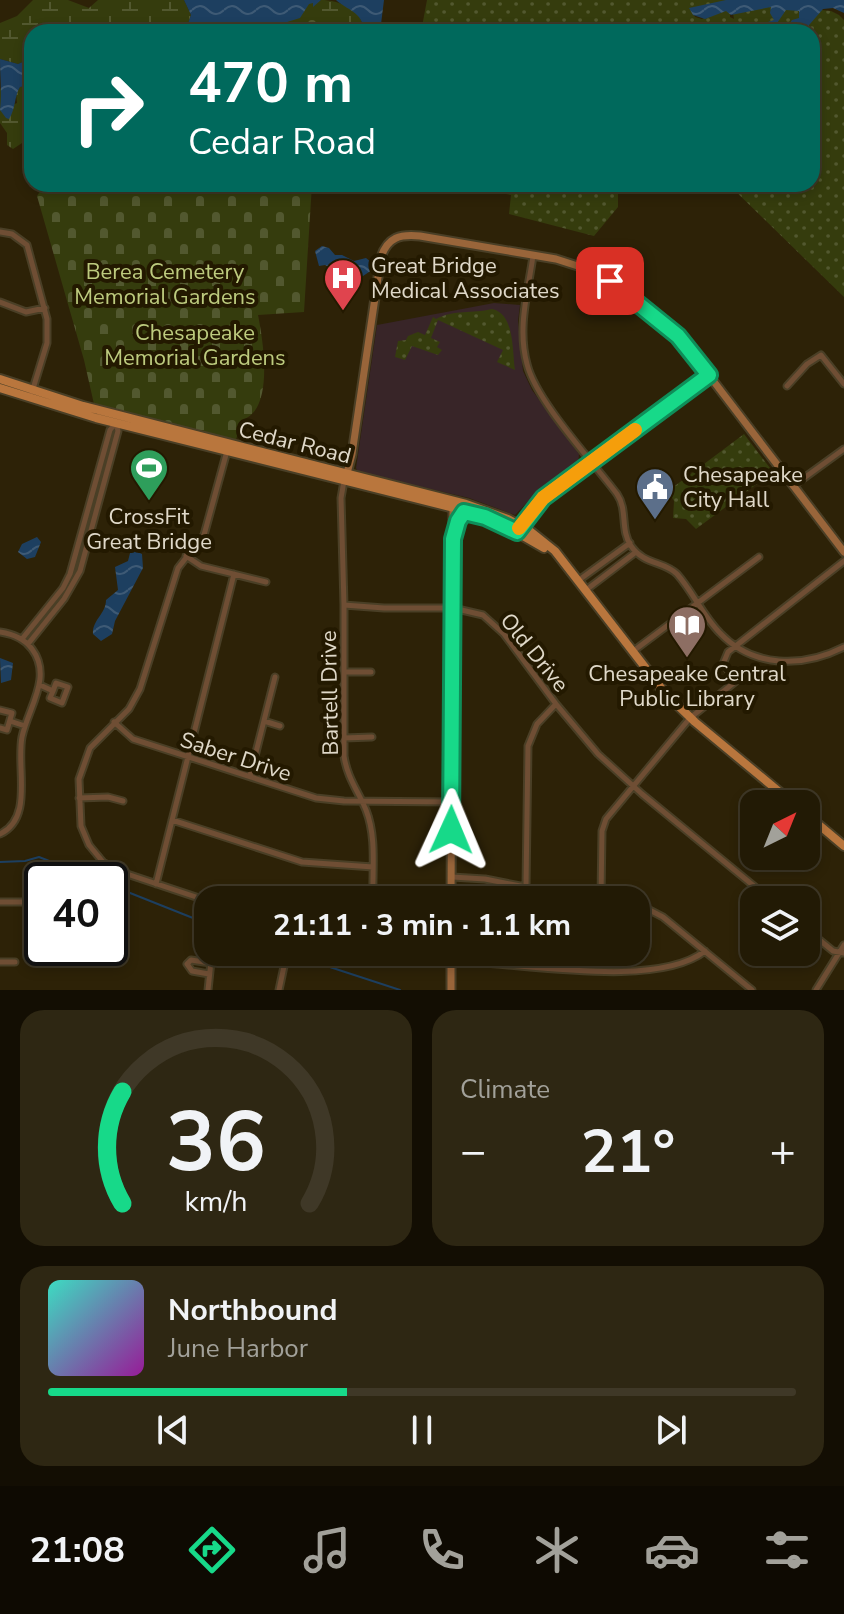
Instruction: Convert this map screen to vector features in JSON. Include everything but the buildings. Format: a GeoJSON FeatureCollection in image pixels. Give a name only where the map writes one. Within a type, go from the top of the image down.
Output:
{"type":"FeatureCollection","features":[{"type":"Feature","properties":{"kind":"main road","name":"Cedar Road"},"geometry":{"type":"LineString","coordinates":[[0,379],[31,394],[116,423],[455,505],[488,510],[566,565],[665,693],[690,718],[777,790]]}},
{"type":"Feature","properties":{"kind":"main road","name":"Cedar Road"},"geometry":{"type":"LineString","coordinates":[[0,388],[102,411],[229,448]]}},
{"type":"Feature","properties":{"kind":"main road"},"geometry":{"type":"LineString","coordinates":[[102,411],[116,423],[124,420],[182,432]]}},
{"type":"Feature","properties":{"kind":"main road","name":"Cedar Road"},"geometry":{"type":"LineString","coordinates":[[455,505],[518,529]]}},
{"type":"Feature","properties":{"kind":"main road"},"geometry":{"type":"LineString","coordinates":[[453,539],[460,517],[469,512]]}},
{"type":"Feature","properties":{"kind":"main road"},"geometry":{"type":"LineString","coordinates":[[820,826],[844,846]]}},
{"type":"Feature","properties":{"kind":"street"},"geometry":{"type":"LineString","coordinates":[[0,232],[12,234],[27,245],[45,308],[48,337],[31,394]]}},
{"type":"Feature","properties":{"kind":"street"},"geometry":{"type":"LineString","coordinates":[[346,478],[381,257],[389,242],[398,236],[410,235],[580,266],[617,285],[678,336],[844,552]]}},
{"type":"Feature","properties":{"kind":"street"},"geometry":{"type":"LineString","coordinates":[[533,256],[522,336],[527,367],[546,400],[622,502],[624,531],[636,552],[650,562],[673,571],[717,630],[752,656],[781,661],[812,659],[844,647]]}},
{"type":"Feature","properties":{"kind":"street"},"geometry":{"type":"LineString","coordinates":[[0,302],[26,312],[45,308]]}},
{"type":"Feature","properties":{"kind":"street"},"geometry":{"type":"LineString","coordinates":[[787,386],[821,355],[844,384]]}},
{"type":"Feature","properties":{"kind":"street"},"geometry":{"type":"LineString","coordinates":[[518,529],[543,498],[709,375]]}},
{"type":"Feature","properties":{"kind":"street"},"geometry":{"type":"LineString","coordinates":[[22,639],[63,588],[70,574],[110,430],[116,423]]}},
{"type":"Feature","properties":{"kind":"street"},"geometry":{"type":"LineString","coordinates":[[28,644],[64,599],[80,571],[118,431],[116,423]]}},
{"type":"Feature","properties":{"kind":"street"},"geometry":{"type":"LineString","coordinates":[[194,896],[118,871],[95,854],[81,826],[80,774],[86,755],[96,740],[129,709],[140,689],[178,568],[204,535],[229,448]]}},
{"type":"Feature","properties":{"kind":"street"},"geometry":{"type":"LineString","coordinates":[[793,486],[844,449]]}},
{"type":"Feature","properties":{"kind":"street","name":"Bartell Drive"},"geometry":{"type":"LineString","coordinates":[[346,478],[341,498],[344,738],[348,774],[371,828],[373,886]]}},
{"type":"Feature","properties":{"kind":"street"},"geometry":{"type":"LineString","coordinates":[[452,886],[455,505]]}},
{"type":"Feature","properties":{"kind":"street"},"geometry":{"type":"LineString","coordinates":[[579,581],[630,543]]}},
{"type":"Feature","properties":{"kind":"street"},"geometry":{"type":"LineString","coordinates":[[586,590],[636,552]]}},
{"type":"Feature","properties":{"kind":"street"},"geometry":{"type":"LineString","coordinates":[[186,556],[201,566],[266,582]]}},
{"type":"Feature","properties":{"kind":"street"},"geometry":{"type":"LineString","coordinates":[[631,652],[758,558]]}},
{"type":"Feature","properties":{"kind":"street"},"geometry":{"type":"LineString","coordinates":[[601,886],[604,825],[690,718],[740,678],[730,673],[722,663],[725,656],[844,561]]}},
{"type":"Feature","properties":{"kind":"street"},"geometry":{"type":"LineString","coordinates":[[156,884],[234,574]]}},
{"type":"Feature","properties":{"kind":"street","name":"Old Drive"},"geometry":{"type":"LineString","coordinates":[[344,605],[453,608],[483,615],[497,626],[598,754],[633,787],[754,886]]}},
{"type":"Feature","properties":{"kind":"street"},"geometry":{"type":"LineString","coordinates":[[0,632],[22,639],[40,663],[40,685],[20,749],[19,816],[9,829],[0,834]]}},
{"type":"Feature","properties":{"kind":"street"},"geometry":{"type":"LineString","coordinates":[[344,672],[371,672]]}},
{"type":"Feature","properties":{"kind":"street"},"geometry":{"type":"LineString","coordinates":[[250,776],[275,677]]}},
{"type":"Feature","properties":{"kind":"street"},"geometry":{"type":"LineString","coordinates":[[40,685],[53,691]]}},
{"type":"Feature","properties":{"kind":"street"},"geometry":{"type":"LineString","coordinates":[[526,886],[528,746],[537,724],[556,704]]}},
{"type":"Feature","properties":{"kind":"street"},"geometry":{"type":"LineString","coordinates":[[0,710],[12,713],[7,730],[0,728]]}},
{"type":"Feature","properties":{"kind":"street"},"geometry":{"type":"LineString","coordinates":[[10,721],[25,726]]}},
{"type":"Feature","properties":{"kind":"street"},"geometry":{"type":"LineString","coordinates":[[264,721],[280,726]]}},
{"type":"Feature","properties":{"kind":"street","name":"Saber Drive"},"geometry":{"type":"LineString","coordinates":[[114,722],[130,738],[316,798],[452,802]]}},
{"type":"Feature","properties":{"kind":"street"},"geometry":{"type":"LineString","coordinates":[[344,738],[372,737]]}},
{"type":"Feature","properties":{"kind":"street"},"geometry":{"type":"LineString","coordinates":[[79,798],[108,797],[123,801]]}},
{"type":"Feature","properties":{"kind":"street"},"geometry":{"type":"LineString","coordinates":[[172,820],[302,862],[373,867]]}},
{"type":"Feature","properties":{"kind":"street"},"geometry":{"type":"LineString","coordinates":[[452,877],[521,886]]}},
{"type":"Feature","properties":{"kind":"street"},"geometry":{"type":"LineString","coordinates":[[0,902],[24,902]]}},
{"type":"Feature","properties":{"kind":"street"},"geometry":{"type":"LineString","coordinates":[[650,909],[752,990]]}},
{"type":"Feature","properties":{"kind":"street"},"geometry":{"type":"LineString","coordinates":[[820,940],[833,951],[842,953]]}},
{"type":"Feature","properties":{"kind":"street"},"geometry":{"type":"LineString","coordinates":[[816,990],[842,953],[844,945]]}},
{"type":"Feature","properties":{"kind":"street"},"geometry":{"type":"LineString","coordinates":[[675,972],[705,951]]}},
{"type":"Feature","properties":{"kind":"street"},"geometry":{"type":"LineString","coordinates":[[194,960],[187,964],[190,970],[209,974]]}},
{"type":"Feature","properties":{"kind":"street"},"geometry":{"type":"LineString","coordinates":[[0,962],[15,962]]}},
{"type":"Feature","properties":{"kind":"street"},"geometry":{"type":"LineString","coordinates":[[208,990],[210,966]]}},
{"type":"Feature","properties":{"kind":"street"},"geometry":{"type":"LineString","coordinates":[[279,990],[284,966]]}},
{"type":"Feature","properties":{"kind":"street"},"geometry":{"type":"LineString","coordinates":[[451,966],[451,990]]}},
{"type":"Feature","properties":{"kind":"street"},"geometry":{"type":"LineString","coordinates":[[511,966],[577,977],[659,976]]}},
{"type":"Feature","properties":{"kind":"shaded area"},"geometry":{"type":"Polygon","coordinates":[[[494,303],[520,305],[518,321],[523,371],[532,390],[579,454],[578,466],[534,495],[515,515],[469,498],[358,472],[356,468],[377,325],[494,303]]]}},
{"type":"Feature","properties":{"kind":"green space"},"geometry":{"type":"Polygon","coordinates":[[[33,0],[68,0],[89,8],[98,0],[184,0],[191,15],[188,24],[24,24],[24,61],[18,64],[0,59],[0,23],[17,16],[33,0]]]}},
{"type":"Feature","properties":{"kind":"green space"},"geometry":{"type":"Polygon","coordinates":[[[315,0],[318,24],[260,24],[315,0]]]}},
{"type":"Feature","properties":{"kind":"green space"},"geometry":{"type":"Polygon","coordinates":[[[321,0],[350,8],[363,24],[284,24],[321,0]]]}},
{"type":"Feature","properties":{"kind":"green space"},"geometry":{"type":"Polygon","coordinates":[[[427,0],[745,0],[691,8],[695,17],[702,19],[723,7],[734,19],[733,13],[766,4],[831,11],[839,15],[844,20],[844,297],[736,192],[820,192],[820,24],[422,24],[427,0]]]}},
{"type":"Feature","properties":{"kind":"green space"},"geometry":{"type":"Polygon","coordinates":[[[24,86],[24,142],[13,149],[7,145],[7,133],[0,123],[0,88],[3,94],[1,110],[17,103],[16,94],[24,86]]]}},
{"type":"Feature","properties":{"kind":"green space","name":"Berea Cemetery Memorial Gardens"},"geometry":{"type":"Polygon","coordinates":[[[40,192],[312,192],[304,312],[258,315],[264,357],[263,390],[252,414],[241,420],[236,440],[94,404],[37,196],[40,192]]]}},
{"type":"Feature","properties":{"kind":"green space"},"geometry":{"type":"Polygon","coordinates":[[[495,192],[620,192],[618,207],[594,236],[509,214],[511,195],[495,192]]]}},
{"type":"Feature","properties":{"kind":"green space"},"geometry":{"type":"Polygon","coordinates":[[[492,309],[499,312],[509,325],[515,370],[497,362],[503,350],[438,320],[431,338],[440,342],[437,347],[442,350],[438,355],[412,346],[405,360],[395,357],[398,341],[418,332],[425,335],[433,317],[492,309]]]}},
{"type":"Feature","properties":{"kind":"green space"},"geometry":{"type":"Polygon","coordinates":[[[744,434],[773,472],[696,529],[686,519],[673,518],[674,501],[668,491],[744,434]]]}},
{"type":"Feature","properties":{"kind":"water"},"geometry":{"type":"Polygon","coordinates":[[[184,0],[321,0],[313,7],[313,3],[309,4],[300,18],[281,24],[188,24],[191,15],[184,0]]]}},
{"type":"Feature","properties":{"kind":"water"},"geometry":{"type":"Polygon","coordinates":[[[336,0],[384,0],[381,24],[362,24],[358,16],[336,0]]]}},
{"type":"Feature","properties":{"kind":"water"},"geometry":{"type":"Polygon","coordinates":[[[726,0],[844,0],[844,13],[833,8],[823,9],[810,24],[789,24],[799,18],[799,11],[786,10],[776,24],[767,24],[774,20],[771,7],[731,15],[726,11],[705,19],[693,15],[689,8],[726,0]]]}},
{"type":"Feature","properties":{"kind":"water"},"geometry":{"type":"Polygon","coordinates":[[[0,59],[18,64],[24,61],[24,86],[20,87],[9,119],[0,110],[0,59]]]}},
{"type":"Feature","properties":{"kind":"water"},"geometry":{"type":"Polygon","coordinates":[[[322,246],[335,255],[354,261],[366,258],[372,263],[372,270],[363,276],[342,274],[325,265],[319,266],[315,251],[322,246]]]}},
{"type":"Feature","properties":{"kind":"water"},"geometry":{"type":"Polygon","coordinates":[[[37,537],[41,542],[35,557],[27,559],[18,552],[22,544],[37,537]]]}},
{"type":"Feature","properties":{"kind":"water"},"geometry":{"type":"Polygon","coordinates":[[[131,549],[142,554],[143,568],[115,621],[112,634],[101,641],[93,634],[95,625],[106,600],[118,590],[115,567],[128,561],[131,549]]]}},
{"type":"Feature","properties":{"kind":"water"},"geometry":{"type":"Polygon","coordinates":[[[0,658],[13,663],[11,680],[1,683],[0,658]]]}},
{"type":"Feature","properties":{"kind":"waterway"},"geometry":{"type":"LineString","coordinates":[[0,862],[39,857],[52,862]]}},
{"type":"Feature","properties":{"kind":"waterway"},"geometry":{"type":"LineString","coordinates":[[128,892],[194,918]]}},
{"type":"Feature","properties":{"kind":"waterway"},"geometry":{"type":"LineString","coordinates":[[327,966],[400,990]]}},
{"type":"Feature","properties":{"kind":"slow traffic"},"geometry":{"type":"LineString","coordinates":[[519,528],[543,498],[635,430]]}},
{"type":"Feature","properties":{"kind":"place","name":"Great Bridge Medical Associates"},"geometry":{"type":"Point","coordinates":[343,312]}},
{"type":"Feature","properties":{"kind":"place","name":"CrossFit Great Bridge"},"geometry":{"type":"Point","coordinates":[149,502]}},
{"type":"Feature","properties":{"kind":"place","name":"Chesapeake City Hall"},"geometry":{"type":"Point","coordinates":[655,521]}},
{"type":"Feature","properties":{"kind":"place","name":"Chesapeake Central Public Library"},"geometry":{"type":"Point","coordinates":[687,659]}},
{"type":"Feature","properties":{"kind":"route"},"geometry":{"type":"LineString","coordinates":[[451,830],[453,539],[460,517],[464,512],[474,513],[517,532],[543,498],[709,375],[678,336],[610,281]]}},
{"type":"Feature","properties":{"kind":"park label","name":"Chesapeake Memorial Gardens"},"geometry":{"type":"Point","coordinates":[195,344]}}]}
